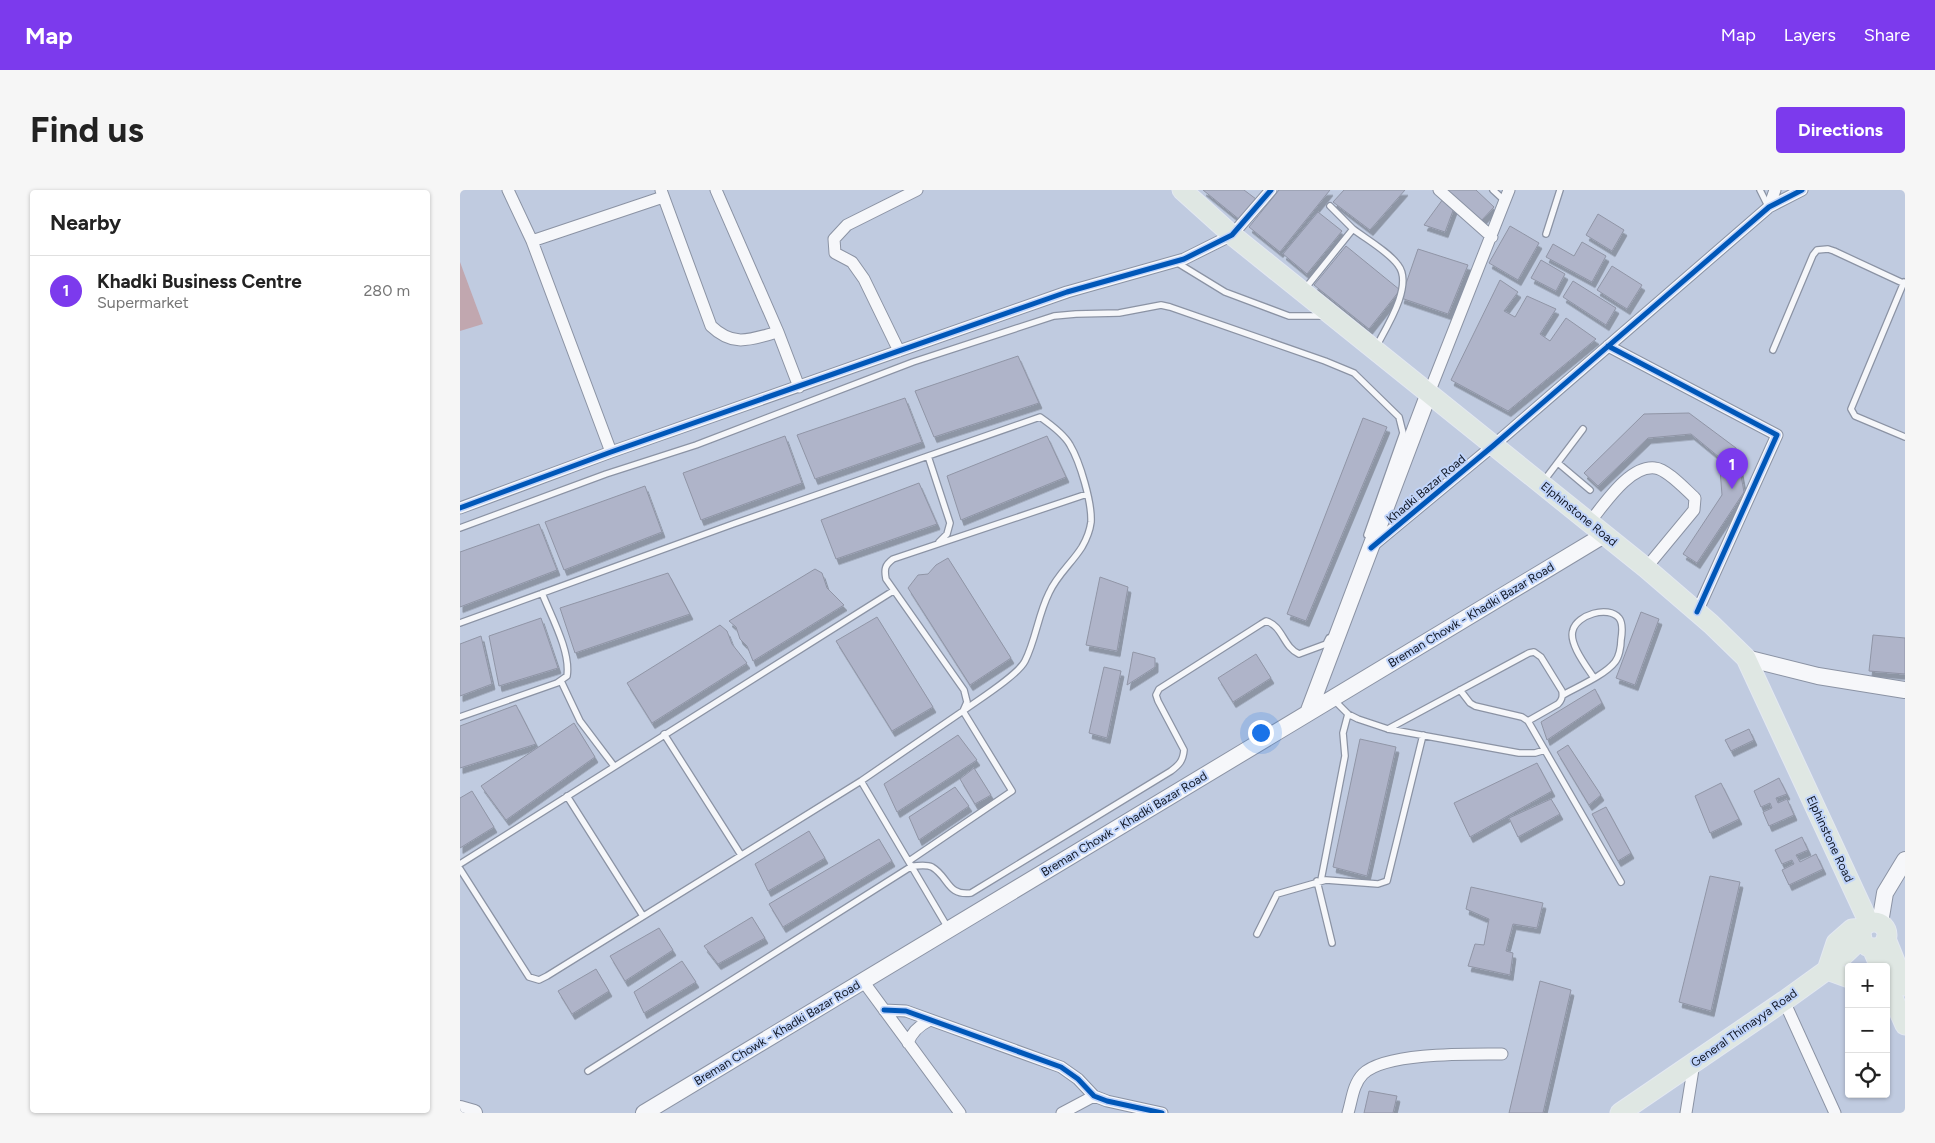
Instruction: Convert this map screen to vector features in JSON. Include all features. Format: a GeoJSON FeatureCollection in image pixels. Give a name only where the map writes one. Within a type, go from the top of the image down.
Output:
{"type":"FeatureCollection","features":[{"type":"Feature","properties":{"kind":"main road","name":"Elphinstone Road"},"geometry":{"type":"LineString","coordinates":[[1182,190],[1232,235],[1646,568],[1712,624],[1746,658],[1872,933],[1905,1025]]}},
{"type":"Feature","properties":{"kind":"main road","name":"Khadki Bazar Road"},"geometry":{"type":"LineString","coordinates":[[1308,713],[1367,546],[1429,393]]}},
{"type":"Feature","properties":{"kind":"main road","name":"Breman Chowk - Khadki Bazar Road"},"geometry":{"type":"LineString","coordinates":[[644,1113],[1604,535]]}},
{"type":"Feature","properties":{"kind":"main road"},"geometry":{"type":"LineString","coordinates":[[1746,658],[1818,676],[1905,690]]}},
{"type":"Feature","properties":{"kind":"main road"},"geometry":{"type":"LineString","coordinates":[[1879,963],[1872,933],[1885,892],[1905,860]]}},
{"type":"Feature","properties":{"kind":"main road"},"geometry":{"type":"LineString","coordinates":[[1845,975],[1829,964],[1836,943],[1852,929],[1872,933]]}},
{"type":"Feature","properties":{"kind":"main road","name":"General Thimayya Road"},"geometry":{"type":"LineString","coordinates":[[1620,1113],[1784,1001],[1829,964]]}},
{"type":"Feature","properties":{"kind":"main road"},"geometry":{"type":"LineString","coordinates":[[460,1109],[474,1113]]}},
{"type":"Feature","properties":{"kind":"street"},"geometry":{"type":"LineString","coordinates":[[508,190],[532,241],[611,452]]}},
{"type":"Feature","properties":{"kind":"street"},"geometry":{"type":"LineString","coordinates":[[716,190],[778,332],[799,387]]}},
{"type":"Feature","properties":{"kind":"street"},"geometry":{"type":"LineString","coordinates":[[900,351],[864,279],[852,262],[834,252],[834,239],[847,225],[917,190]]}},
{"type":"Feature","properties":{"kind":"street"},"geometry":{"type":"LineString","coordinates":[[460,508],[611,452],[1067,292],[1184,260],[1232,235],[1271,190]]}},
{"type":"Feature","properties":{"kind":"street"},"geometry":{"type":"LineString","coordinates":[[1439,190],[1492,237]]}},
{"type":"Feature","properties":{"kind":"street"},"geometry":{"type":"LineString","coordinates":[[1769,207],[1775,190]]}},
{"type":"Feature","properties":{"kind":"street","name":"Khadki Bazar Road"},"geometry":{"type":"LineString","coordinates":[[1367,546],[1494,445],[1769,207],[1802,190]]}},
{"type":"Feature","properties":{"kind":"street"},"geometry":{"type":"LineString","coordinates":[[532,241],[662,194],[711,326],[719,334],[730,339],[744,340],[778,332]]}},
{"type":"Feature","properties":{"kind":"street"},"geometry":{"type":"LineString","coordinates":[[1429,393],[1508,195]]}},
{"type":"Feature","properties":{"kind":"street"},"geometry":{"type":"LineString","coordinates":[[1608,346],[1777,435],[1697,612]]}},
{"type":"Feature","properties":{"kind":"street"},"geometry":{"type":"LineString","coordinates":[[1589,523],[1623,482],[1638,471],[1656,468],[1670,476],[1695,498],[1694,510],[1646,568]]}},
{"type":"Feature","properties":{"kind":"street"},"geometry":{"type":"LineString","coordinates":[[863,981],[960,1113]]}},
{"type":"Feature","properties":{"kind":"street"},"geometry":{"type":"LineString","coordinates":[[1784,1001],[1835,1113]]}},
{"type":"Feature","properties":{"kind":"street"},"geometry":{"type":"LineString","coordinates":[[884,1010],[906,1011],[1061,1067],[1078,1079],[1094,1096],[1162,1113]]}},
{"type":"Feature","properties":{"kind":"street"},"geometry":{"type":"LineString","coordinates":[[908,1043],[910,1035],[920,1025],[930,1020]]}},
{"type":"Feature","properties":{"kind":"street"},"geometry":{"type":"LineString","coordinates":[[1348,1113],[1354,1087],[1363,1074],[1373,1067],[1405,1060],[1456,1054],[1502,1054]]}},
{"type":"Feature","properties":{"kind":"street"},"geometry":{"type":"LineString","coordinates":[[1686,1113],[1694,1062]]}},
{"type":"Feature","properties":{"kind":"street"},"geometry":{"type":"LineString","coordinates":[[1062,1113],[1094,1096]]}},
{"type":"Feature","properties":{"kind":"lane"},"geometry":{"type":"LineString","coordinates":[[1493,190],[1508,195]]}},
{"type":"Feature","properties":{"kind":"lane"},"geometry":{"type":"LineString","coordinates":[[1546,234],[1560,190]]}},
{"type":"Feature","properties":{"kind":"lane"},"geometry":{"type":"LineString","coordinates":[[1760,190],[1769,207]]}},
{"type":"Feature","properties":{"kind":"lane"},"geometry":{"type":"LineString","coordinates":[[1330,206],[1352,229],[1398,264],[1403,273],[1403,281],[1395,314],[1374,349]]}},
{"type":"Feature","properties":{"kind":"lane"},"geometry":{"type":"LineString","coordinates":[[1303,292],[1352,229]]}},
{"type":"Feature","properties":{"kind":"lane"},"geometry":{"type":"LineString","coordinates":[[1773,350],[1813,255],[1817,250],[1828,248],[1905,283],[1851,404],[1851,409],[1855,416],[1905,437]]}},
{"type":"Feature","properties":{"kind":"lane"},"geometry":{"type":"LineString","coordinates":[[1176,262],[1225,292],[1289,316],[1332,316]]}},
{"type":"Feature","properties":{"kind":"lane"},"geometry":{"type":"LineString","coordinates":[[460,528],[606,474],[696,444],[913,362],[1054,316],[1119,313],[1161,305],[1316,358],[1354,373],[1399,418],[1403,433],[1367,546]]}},
{"type":"Feature","properties":{"kind":"lane"},"geometry":{"type":"LineString","coordinates":[[460,624],[542,593],[1040,417],[1070,444],[1087,494],[1091,520],[1089,530],[1082,546],[1049,591],[1038,617],[1034,640],[1024,663],[1012,675],[861,781],[547,976],[539,980],[528,977],[460,869]]}},
{"type":"Feature","properties":{"kind":"lane"},"geometry":{"type":"LineString","coordinates":[[1542,484],[1583,429]]}},
{"type":"Feature","properties":{"kind":"lane"},"geometry":{"type":"LineString","coordinates":[[928,456],[950,523],[947,534],[938,543]]}},
{"type":"Feature","properties":{"kind":"lane"},"geometry":{"type":"LineString","coordinates":[[1558,463],[1590,490]]}},
{"type":"Feature","properties":{"kind":"lane"},"geometry":{"type":"LineString","coordinates":[[963,711],[967,702],[964,690],[886,579],[884,570],[887,564],[893,559],[938,543],[1087,494]]}},
{"type":"Feature","properties":{"kind":"lane"},"geometry":{"type":"LineString","coordinates":[[460,864],[894,591]]}},
{"type":"Feature","properties":{"kind":"lane"},"geometry":{"type":"LineString","coordinates":[[460,717],[561,680],[567,676],[567,656],[542,593]]}},
{"type":"Feature","properties":{"kind":"lane"},"geometry":{"type":"LineString","coordinates":[[1528,721],[1558,704],[1563,696],[1594,678],[1616,662],[1620,650],[1622,624],[1618,617],[1610,613],[1594,613],[1580,620],[1573,629],[1573,640],[1582,661],[1594,678]]}},
{"type":"Feature","properties":{"kind":"lane"},"geometry":{"type":"LineString","coordinates":[[910,864],[925,865],[932,868],[956,892],[971,893],[1179,765],[1183,758],[1184,750],[1156,695],[1164,685],[1266,622],[1273,623],[1278,628],[1287,646],[1299,654],[1326,644],[1333,628]]}},
{"type":"Feature","properties":{"kind":"lane"},"geometry":{"type":"LineString","coordinates":[[1388,729],[1534,652],[1541,657],[1562,691],[1563,696]]}},
{"type":"Feature","properties":{"kind":"lane"},"geometry":{"type":"LineString","coordinates":[[561,680],[580,721],[614,766]]}},
{"type":"Feature","properties":{"kind":"lane"},"geometry":{"type":"LineString","coordinates":[[1460,690],[1470,703],[1475,706],[1522,717],[1528,721],[1621,882]]}},
{"type":"Feature","properties":{"kind":"lane"},"geometry":{"type":"LineString","coordinates":[[1332,699],[1348,714],[1388,729],[1520,753],[1535,753],[1544,750]]}},
{"type":"Feature","properties":{"kind":"lane"},"geometry":{"type":"LineString","coordinates":[[588,1071],[910,864],[1012,791],[963,711]]}},
{"type":"Feature","properties":{"kind":"lane"},"geometry":{"type":"LineString","coordinates":[[1332,943],[1319,881],[1345,756],[1343,733],[1348,714]]}},
{"type":"Feature","properties":{"kind":"lane"},"geometry":{"type":"LineString","coordinates":[[664,734],[741,855]]}},
{"type":"Feature","properties":{"kind":"lane"},"geometry":{"type":"LineString","coordinates":[[1256,934],[1277,894],[1319,881],[1378,884],[1387,881],[1423,735]]}},
{"type":"Feature","properties":{"kind":"lane"},"geometry":{"type":"LineString","coordinates":[[861,781],[949,929]]}},
{"type":"Feature","properties":{"kind":"lane"},"geometry":{"type":"LineString","coordinates":[[567,796],[643,916]]}},
{"type":"Feature","properties":{"kind":"shaded area"},"geometry":{"type":"Polygon","coordinates":[[[460,262],[483,324],[460,331],[460,262]]]}},
{"type":"Feature","properties":{"kind":"building"},"geometry":{"type":"Polygon","coordinates":[[[1203,190],[1244,190],[1256,199],[1240,220],[1203,190]]]}},
{"type":"Feature","properties":{"kind":"building"},"geometry":{"type":"Polygon","coordinates":[[[1279,190],[1330,190],[1280,252],[1249,227],[1279,190]]]}},
{"type":"Feature","properties":{"kind":"building"},"geometry":{"type":"Polygon","coordinates":[[[1344,190],[1405,190],[1370,230],[1333,202],[1344,190]]]}},
{"type":"Feature","properties":{"kind":"building"},"geometry":{"type":"Polygon","coordinates":[[[1445,190],[1476,190],[1494,207],[1480,222],[1445,190]]]}},
{"type":"Feature","properties":{"kind":"building"},"geometry":{"type":"Polygon","coordinates":[[[1443,199],[1454,208],[1445,232],[1424,225],[1443,199]]]}},
{"type":"Feature","properties":{"kind":"building"},"geometry":{"type":"Polygon","coordinates":[[[1318,212],[1342,231],[1307,274],[1283,254],[1318,212]]]}},
{"type":"Feature","properties":{"kind":"building"},"geometry":{"type":"Polygon","coordinates":[[[1598,214],[1624,230],[1612,251],[1586,235],[1598,214]]]}},
{"type":"Feature","properties":{"kind":"building"},"geometry":{"type":"Polygon","coordinates":[[[1510,226],[1539,243],[1518,280],[1489,263],[1510,226]]]}},
{"type":"Feature","properties":{"kind":"building"},"geometry":{"type":"Polygon","coordinates":[[[1582,242],[1606,256],[1592,282],[1546,257],[1553,244],[1574,256],[1582,242]]]}},
{"type":"Feature","properties":{"kind":"building"},"geometry":{"type":"Polygon","coordinates":[[[1346,246],[1400,290],[1369,329],[1314,285],[1346,246]]]}},
{"type":"Feature","properties":{"kind":"building"},"geometry":{"type":"Polygon","coordinates":[[[1418,249],[1468,265],[1448,314],[1401,298],[1418,249]]]}},
{"type":"Feature","properties":{"kind":"building"},"geometry":{"type":"Polygon","coordinates":[[[1541,260],[1565,274],[1556,291],[1531,278],[1541,260]]]}},
{"type":"Feature","properties":{"kind":"building"},"geometry":{"type":"Polygon","coordinates":[[[1612,266],[1642,285],[1627,309],[1597,290],[1612,266]]]}},
{"type":"Feature","properties":{"kind":"building"},"geometry":{"type":"Polygon","coordinates":[[[1500,280],[1518,292],[1504,311],[1515,317],[1527,296],[1556,309],[1540,334],[1550,341],[1566,318],[1596,339],[1508,411],[1451,380],[1500,280]]]}},
{"type":"Feature","properties":{"kind":"building"},"geometry":{"type":"Polygon","coordinates":[[[1573,281],[1616,308],[1606,325],[1563,297],[1573,281]]]}},
{"type":"Feature","properties":{"kind":"building"},"geometry":{"type":"Polygon","coordinates":[[[1018,356],[1039,403],[934,437],[915,391],[1018,356]]]}},
{"type":"Feature","properties":{"kind":"building"},"geometry":{"type":"Polygon","coordinates":[[[905,398],[922,442],[815,479],[797,435],[905,398]]]}},
{"type":"Feature","properties":{"kind":"building"},"geometry":{"type":"Polygon","coordinates":[[[1689,413],[1736,448],[1744,492],[1697,563],[1683,554],[1722,495],[1719,457],[1691,434],[1648,438],[1598,486],[1584,473],[1644,414],[1689,413]]]}},
{"type":"Feature","properties":{"kind":"building"},"geometry":{"type":"Polygon","coordinates":[[[1363,418],[1387,427],[1306,621],[1287,614],[1363,418]]]}},
{"type":"Feature","properties":{"kind":"building"},"geometry":{"type":"Polygon","coordinates":[[[785,436],[802,483],[701,520],[683,473],[785,436]]]}},
{"type":"Feature","properties":{"kind":"building"},"geometry":{"type":"Polygon","coordinates":[[[1047,436],[1066,477],[961,520],[947,476],[1047,436]]]}},
{"type":"Feature","properties":{"kind":"building"},"geometry":{"type":"Polygon","coordinates":[[[919,483],[937,524],[836,559],[821,520],[919,483]]]}},
{"type":"Feature","properties":{"kind":"building"},"geometry":{"type":"Polygon","coordinates":[[[645,486],[662,532],[564,570],[545,522],[645,486]]]}},
{"type":"Feature","properties":{"kind":"building"},"geometry":{"type":"Polygon","coordinates":[[[539,524],[557,570],[460,607],[460,552],[539,524]]]}},
{"type":"Feature","properties":{"kind":"building"},"geometry":{"type":"Polygon","coordinates":[[[948,558],[1011,658],[970,685],[908,588],[918,575],[928,574],[936,565],[948,558]]]}},
{"type":"Feature","properties":{"kind":"building"},"geometry":{"type":"Polygon","coordinates":[[[815,569],[822,573],[827,588],[844,605],[753,661],[747,646],[740,639],[736,627],[729,621],[815,569]]]}},
{"type":"Feature","properties":{"kind":"building"},"geometry":{"type":"Polygon","coordinates":[[[668,573],[690,614],[575,653],[560,608],[668,573]]]}},
{"type":"Feature","properties":{"kind":"building"},"geometry":{"type":"Polygon","coordinates":[[[1100,577],[1128,587],[1117,651],[1086,645],[1100,577]]]}},
{"type":"Feature","properties":{"kind":"building"},"geometry":{"type":"Polygon","coordinates":[[[1641,612],[1659,619],[1635,685],[1616,678],[1641,612]]]}},
{"type":"Feature","properties":{"kind":"building"},"geometry":{"type":"Polygon","coordinates":[[[877,617],[933,707],[892,731],[836,641],[877,617]]]}},
{"type":"Feature","properties":{"kind":"building"},"geometry":{"type":"Polygon","coordinates":[[[541,618],[558,668],[499,686],[489,636],[541,618]]]}},
{"type":"Feature","properties":{"kind":"building"},"geometry":{"type":"Polygon","coordinates":[[[720,625],[727,631],[732,644],[747,663],[652,723],[627,683],[720,625]]]}},
{"type":"Feature","properties":{"kind":"building"},"geometry":{"type":"Polygon","coordinates":[[[1873,635],[1905,638],[1905,674],[1869,671],[1873,635]]]}},
{"type":"Feature","properties":{"kind":"building"},"geometry":{"type":"Polygon","coordinates":[[[481,636],[492,684],[460,696],[460,644],[481,636]]]}},
{"type":"Feature","properties":{"kind":"building"},"geometry":{"type":"Polygon","coordinates":[[[1133,652],[1155,658],[1155,667],[1127,685],[1133,652]]]}},
{"type":"Feature","properties":{"kind":"building"},"geometry":{"type":"Polygon","coordinates":[[[1256,654],[1271,678],[1233,702],[1218,678],[1256,654]]]}},
{"type":"Feature","properties":{"kind":"building"},"geometry":{"type":"Polygon","coordinates":[[[1104,667],[1121,671],[1107,738],[1089,733],[1104,667]]]}},
{"type":"Feature","properties":{"kind":"building"},"geometry":{"type":"Polygon","coordinates":[[[1595,689],[1602,703],[1547,740],[1541,722],[1595,689]]]}},
{"type":"Feature","properties":{"kind":"building"},"geometry":{"type":"Polygon","coordinates":[[[516,705],[536,744],[460,768],[460,726],[516,705]]]}},
{"type":"Feature","properties":{"kind":"building"},"geometry":{"type":"Polygon","coordinates":[[[574,723],[595,757],[506,820],[481,786],[574,723]]]}},
{"type":"Feature","properties":{"kind":"building"},"geometry":{"type":"Polygon","coordinates":[[[1749,729],[1754,740],[1731,751],[1725,740],[1749,729]]]}},
{"type":"Feature","properties":{"kind":"building"},"geometry":{"type":"Polygon","coordinates":[[[958,735],[977,760],[897,812],[884,784],[958,735]]]}},
{"type":"Feature","properties":{"kind":"building"},"geometry":{"type":"Polygon","coordinates":[[[1360,739],[1396,747],[1367,876],[1333,867],[1360,739]]]}},
{"type":"Feature","properties":{"kind":"building"},"geometry":{"type":"Polygon","coordinates":[[[1568,745],[1601,795],[1589,805],[1557,752],[1568,745]]]}},
{"type":"Feature","properties":{"kind":"building"},"geometry":{"type":"Polygon","coordinates":[[[1537,763],[1552,791],[1470,837],[1454,803],[1537,763]]]}},
{"type":"Feature","properties":{"kind":"building"},"geometry":{"type":"Polygon","coordinates":[[[974,768],[991,795],[975,804],[960,779],[974,768]]]}},
{"type":"Feature","properties":{"kind":"building"},"geometry":{"type":"Polygon","coordinates":[[[1779,778],[1787,794],[1776,798],[1778,803],[1787,799],[1794,815],[1769,826],[1763,812],[1772,808],[1770,803],[1761,807],[1754,791],[1779,778]]]}},
{"type":"Feature","properties":{"kind":"building"},"geometry":{"type":"Polygon","coordinates":[[[1721,783],[1739,819],[1710,833],[1695,796],[1721,783]]]}},
{"type":"Feature","properties":{"kind":"building"},"geometry":{"type":"Polygon","coordinates":[[[955,787],[969,806],[919,840],[909,817],[955,787]]]}},
{"type":"Feature","properties":{"kind":"building"},"geometry":{"type":"Polygon","coordinates":[[[472,791],[494,827],[460,848],[460,798],[472,791]]]}},
{"type":"Feature","properties":{"kind":"building"},"geometry":{"type":"Polygon","coordinates":[[[1551,799],[1560,814],[1518,837],[1509,818],[1551,799]]]}},
{"type":"Feature","properties":{"kind":"building"},"geometry":{"type":"Polygon","coordinates":[[[1606,807],[1631,853],[1618,861],[1592,814],[1606,807]]]}},
{"type":"Feature","properties":{"kind":"building"},"geometry":{"type":"Polygon","coordinates":[[[809,831],[825,858],[768,891],[755,864],[809,831]]]}},
{"type":"Feature","properties":{"kind":"building"},"geometry":{"type":"Polygon","coordinates":[[[1802,837],[1808,850],[1796,855],[1800,862],[1816,854],[1823,869],[1789,885],[1782,870],[1794,864],[1792,860],[1782,864],[1775,850],[1802,837]]]}},
{"type":"Feature","properties":{"kind":"building"},"geometry":{"type":"Polygon","coordinates":[[[879,839],[892,861],[783,927],[769,904],[879,839]]]}},
{"type":"Feature","properties":{"kind":"building"},"geometry":{"type":"Polygon","coordinates":[[[1710,876],[1740,882],[1711,1011],[1679,1002],[1710,876]]]}},
{"type":"Feature","properties":{"kind":"building"},"geometry":{"type":"Polygon","coordinates":[[[1471,887],[1543,903],[1537,928],[1513,924],[1506,951],[1513,953],[1510,975],[1468,966],[1475,944],[1484,945],[1489,919],[1466,909],[1471,887]]]}},
{"type":"Feature","properties":{"kind":"building"},"geometry":{"type":"Polygon","coordinates":[[[752,917],[765,938],[718,964],[704,946],[752,917]]]}},
{"type":"Feature","properties":{"kind":"building"},"geometry":{"type":"Polygon","coordinates":[[[659,928],[673,950],[625,981],[610,956],[659,928]]]}},
{"type":"Feature","properties":{"kind":"building"},"geometry":{"type":"Polygon","coordinates":[[[682,961],[696,982],[644,1013],[634,992],[682,961]]]}},
{"type":"Feature","properties":{"kind":"building"},"geometry":{"type":"Polygon","coordinates":[[[596,969],[609,991],[572,1014],[558,991],[596,969]]]}},
{"type":"Feature","properties":{"kind":"building"},"geometry":{"type":"Polygon","coordinates":[[[1540,981],[1571,990],[1543,1113],[1509,1113],[1540,981]]]}},
{"type":"Feature","properties":{"kind":"building"},"geometry":{"type":"Polygon","coordinates":[[[1369,1091],[1397,1096],[1393,1113],[1364,1113],[1369,1091]]]}},
{"type":"Feature","properties":{"kind":"cycle path"},"geometry":{"type":"LineString","coordinates":[[460,508],[611,452],[1067,292],[1184,259],[1232,235],[1271,190]]}},
{"type":"Feature","properties":{"kind":"cycle path"},"geometry":{"type":"LineString","coordinates":[[1371,548],[1494,445],[1769,207],[1802,190]]}},
{"type":"Feature","properties":{"kind":"cycle path"},"geometry":{"type":"LineString","coordinates":[[1608,346],[1777,435],[1697,612]]}},
{"type":"Feature","properties":{"kind":"cycle path"},"geometry":{"type":"LineString","coordinates":[[884,1010],[906,1011],[1061,1067],[1078,1079],[1094,1096],[1107,1101],[1162,1113]]}},
{"type":"Feature","properties":{"kind":"place","name":"Khadki Business Centre"},"geometry":{"type":"Point","coordinates":[1732,489]}}]}
